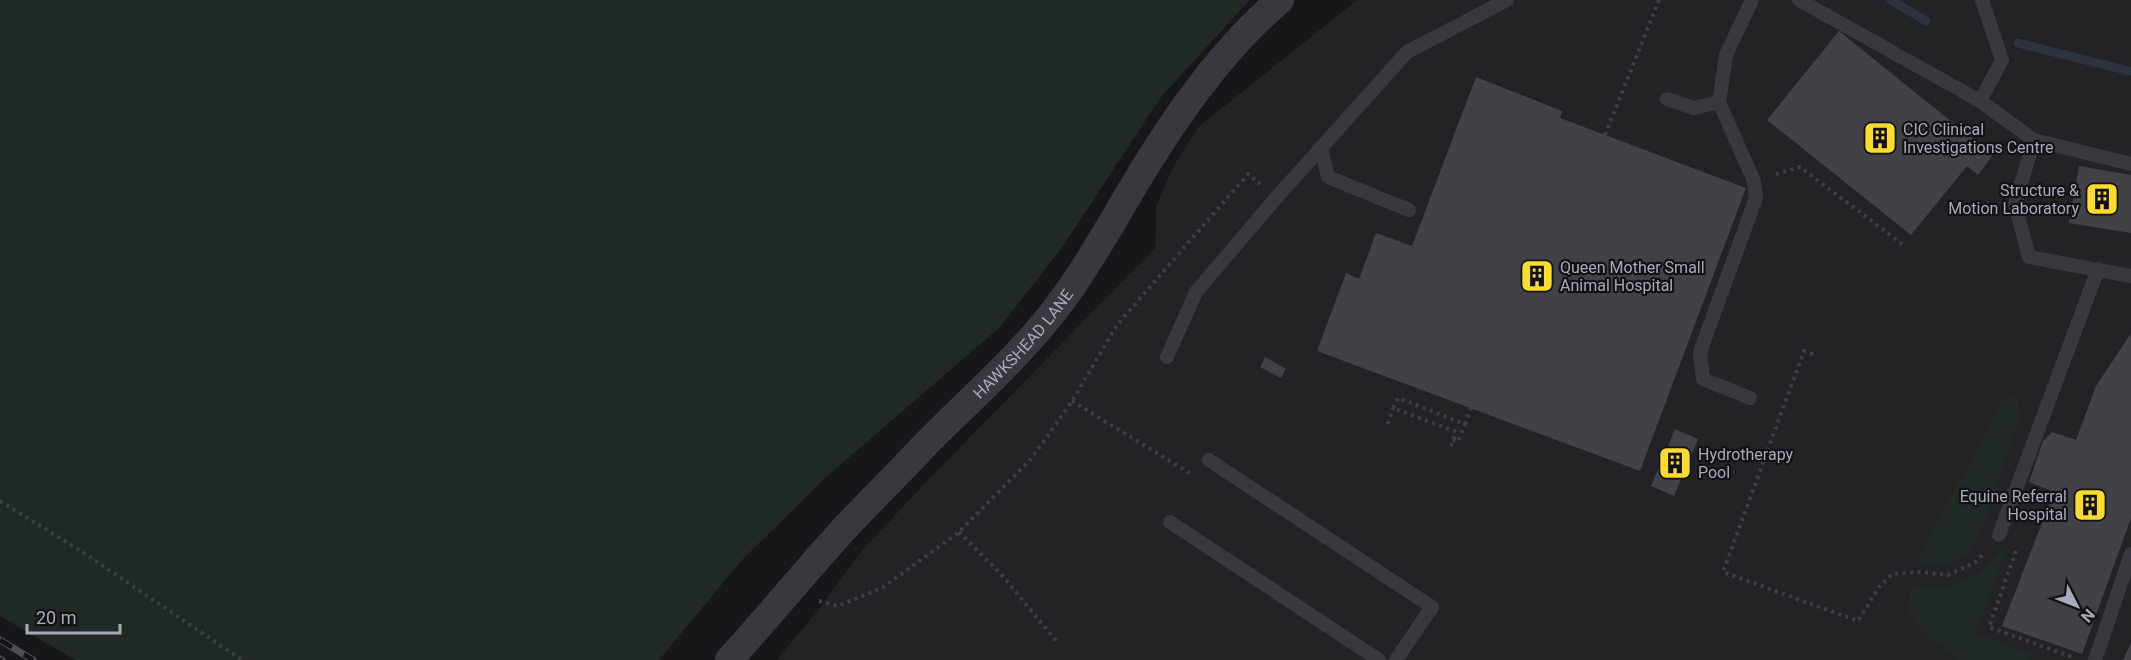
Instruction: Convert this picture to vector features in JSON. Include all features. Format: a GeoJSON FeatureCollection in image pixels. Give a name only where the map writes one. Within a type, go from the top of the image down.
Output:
{"type":"FeatureCollection","features":[{"type":"Feature","properties":{"kind":"street","name":"HAWKSHEAD LANE"},"geometry":{"type":"LineString","coordinates":[[729,660],[843,531],[946,423],[1008,363],[1053,312],[1091,260],[1160,144],[1188,103],[1220,61],[1280,0]]}},
{"type":"Feature","properties":{"kind":"lane"},"geometry":{"type":"LineString","coordinates":[[1750,398],[1703,379],[1700,352],[1756,198],[1754,181],[1719,102],[1726,55],[1752,0]]}},
{"type":"Feature","properties":{"kind":"lane"},"geometry":{"type":"LineString","coordinates":[[1798,0],[1980,101],[2034,140],[2131,164]]}},
{"type":"Feature","properties":{"kind":"lane"},"geometry":{"type":"LineString","coordinates":[[1167,357],[1196,292],[1276,198],[1407,52],[1511,3]]}},
{"type":"Feature","properties":{"kind":"lane"},"geometry":{"type":"LineString","coordinates":[[1980,101],[2002,60],[1987,4]]}},
{"type":"Feature","properties":{"kind":"lane"},"geometry":{"type":"LineString","coordinates":[[1385,77],[1396,86]]}},
{"type":"Feature","properties":{"kind":"lane"},"geometry":{"type":"LineString","coordinates":[[1667,99],[1694,108],[1719,102]]}},
{"type":"Feature","properties":{"kind":"lane"},"geometry":{"type":"LineString","coordinates":[[2034,140],[2015,204],[2029,257],[2131,276]]}},
{"type":"Feature","properties":{"kind":"lane"},"geometry":{"type":"LineString","coordinates":[[1321,147],[1328,177],[1409,210]]}},
{"type":"Feature","properties":{"kind":"lane"},"geometry":{"type":"LineString","coordinates":[[1999,535],[2098,269]]}},
{"type":"Feature","properties":{"kind":"lane"},"geometry":{"type":"LineString","coordinates":[[1209,460],[1432,607],[1396,660]]}},
{"type":"Feature","properties":{"kind":"lane"},"geometry":{"type":"LineString","coordinates":[[1170,522],[1379,660]]}},
{"type":"Feature","properties":{"kind":"lane"},"geometry":{"type":"LineString","coordinates":[[2095,660],[2131,554]]}},
{"type":"Feature","properties":{"kind":"path"},"geometry":{"type":"LineString","coordinates":[[1605,135],[1659,0]]}},
{"type":"Feature","properties":{"kind":"path"},"geometry":{"type":"LineString","coordinates":[[1754,181],[1800,167],[1906,247]]}},
{"type":"Feature","properties":{"kind":"path"},"geometry":{"type":"LineString","coordinates":[[790,592],[838,606],[882,588],[959,532],[1031,459],[1072,401],[1117,325],[1248,174],[1276,198]]}},
{"type":"Feature","properties":{"kind":"path"},"geometry":{"type":"LineString","coordinates":[[1813,354],[1804,351],[1722,572],[1858,621],[1879,587],[1892,574],[1920,572],[1948,575],[1976,562],[1999,535],[2019,542],[1989,627],[2074,657]]}},
{"type":"Feature","properties":{"kind":"path"},"geometry":{"type":"LineString","coordinates":[[1388,424],[1398,398],[1465,424]]}},
{"type":"Feature","properties":{"kind":"path"},"geometry":{"type":"LineString","coordinates":[[1072,401],[1198,478]]}},
{"type":"Feature","properties":{"kind":"path"},"geometry":{"type":"LineString","coordinates":[[1393,408],[1456,432],[1450,446]]}},
{"type":"Feature","properties":{"kind":"path"},"geometry":{"type":"LineString","coordinates":[[1453,440],[1458,442],[1471,408]]}},
{"type":"Feature","properties":{"kind":"path"},"geometry":{"type":"LineString","coordinates":[[0,501],[81,551],[242,660]]}},
{"type":"Feature","properties":{"kind":"path"},"geometry":{"type":"LineString","coordinates":[[959,532],[999,573],[1058,642]]}},
{"type":"Feature","properties":{"kind":"shaded area"},"geometry":{"type":"Polygon","coordinates":[[[0,0],[1250,0],[1161,97],[1063,246],[1000,327],[824,479],[741,561],[659,660],[75,660],[0,616],[0,0]]]}},
{"type":"Feature","properties":{"kind":"shaded area"},"geometry":{"type":"Polygon","coordinates":[[[1357,0],[2131,0],[2131,660],[776,660],[817,612],[858,555],[927,481],[1155,248],[1156,207],[1172,169],[1198,127],[1357,0]]]}},
{"type":"Feature","properties":{"kind":"shaded area"},"geometry":{"type":"Polygon","coordinates":[[[2017,393],[2019,419],[1982,531],[1966,556],[1944,565],[1917,561],[2001,403],[2017,393]]]}},
{"type":"Feature","properties":{"kind":"shaded area"},"geometry":{"type":"Polygon","coordinates":[[[2009,544],[1975,633],[2032,654],[2029,660],[1959,660],[1919,629],[1908,611],[1911,585],[1940,590],[1976,574],[2009,544]]]}},
{"type":"Feature","properties":{"kind":"building","name":"CIC Clinical Investigations Centre"},"geometry":{"type":"Polygon","coordinates":[[[1839,31],[1993,155],[1978,175],[1967,166],[1911,235],[1767,120],[1839,31]]]}},
{"type":"Feature","properties":{"kind":"building","name":"Queen Mother Small Animal Hospital"},"geometry":{"type":"Polygon","coordinates":[[[1476,77],[1562,111],[1560,118],[1746,188],[1640,471],[1317,351],[1346,273],[1359,279],[1376,233],[1412,246],[1476,77]]]}},
{"type":"Feature","properties":{"kind":"building","name":"Structure & Motion Laboratory"},"geometry":{"type":"Polygon","coordinates":[[[2079,166],[2131,175],[2131,233],[2069,223],[2079,166]]]}},
{"type":"Feature","properties":{"kind":"building","name":"Equine Referral Hospital"},"geometry":{"type":"Polygon","coordinates":[[[2131,333],[2131,518],[2082,654],[2002,626],[2054,492],[2029,482],[2043,441],[2052,432],[2076,440],[2096,386],[2131,333]]]}},
{"type":"Feature","properties":{"kind":"building"},"geometry":{"type":"Polygon","coordinates":[[[1265,357],[1286,369],[1281,378],[1260,367],[1265,357]]]}},
{"type":"Feature","properties":{"kind":"building","name":"Hydrotherapy Pool"},"geometry":{"type":"Polygon","coordinates":[[[1675,429],[1698,439],[1674,496],[1651,486],[1675,429]]]}},
{"type":"Feature","properties":{"kind":"building"},"geometry":{"type":"Polygon","coordinates":[[[2131,643],[2131,660],[2123,660],[2131,643]]]}},
{"type":"Feature","properties":{"kind":"waterway"},"geometry":{"type":"LineString","coordinates":[[1891,0],[1926,21]]}},
{"type":"Feature","properties":{"kind":"waterway"},"geometry":{"type":"LineString","coordinates":[[2018,43],[2129,71]]}},
{"type":"Feature","properties":{"kind":"railway"},"geometry":{"type":"LineString","coordinates":[[0,640],[33,660]]}},
{"type":"Feature","properties":{"kind":"place","name":"CIC Clinical Investigations Centre"},"geometry":{"type":"Point","coordinates":[1880,138]}},
{"type":"Feature","properties":{"kind":"place","name":"Structure & Motion Laboratory"},"geometry":{"type":"Point","coordinates":[2102,199]}},
{"type":"Feature","properties":{"kind":"place","name":"Queen Mother Small Animal Hospital"},"geometry":{"type":"Point","coordinates":[1537,276]}},
{"type":"Feature","properties":{"kind":"place","name":"Hydrotherapy Pool"},"geometry":{"type":"Point","coordinates":[1675,463]}},
{"type":"Feature","properties":{"kind":"place","name":"Equine Referral Hospital"},"geometry":{"type":"Point","coordinates":[2090,505]}}]}
